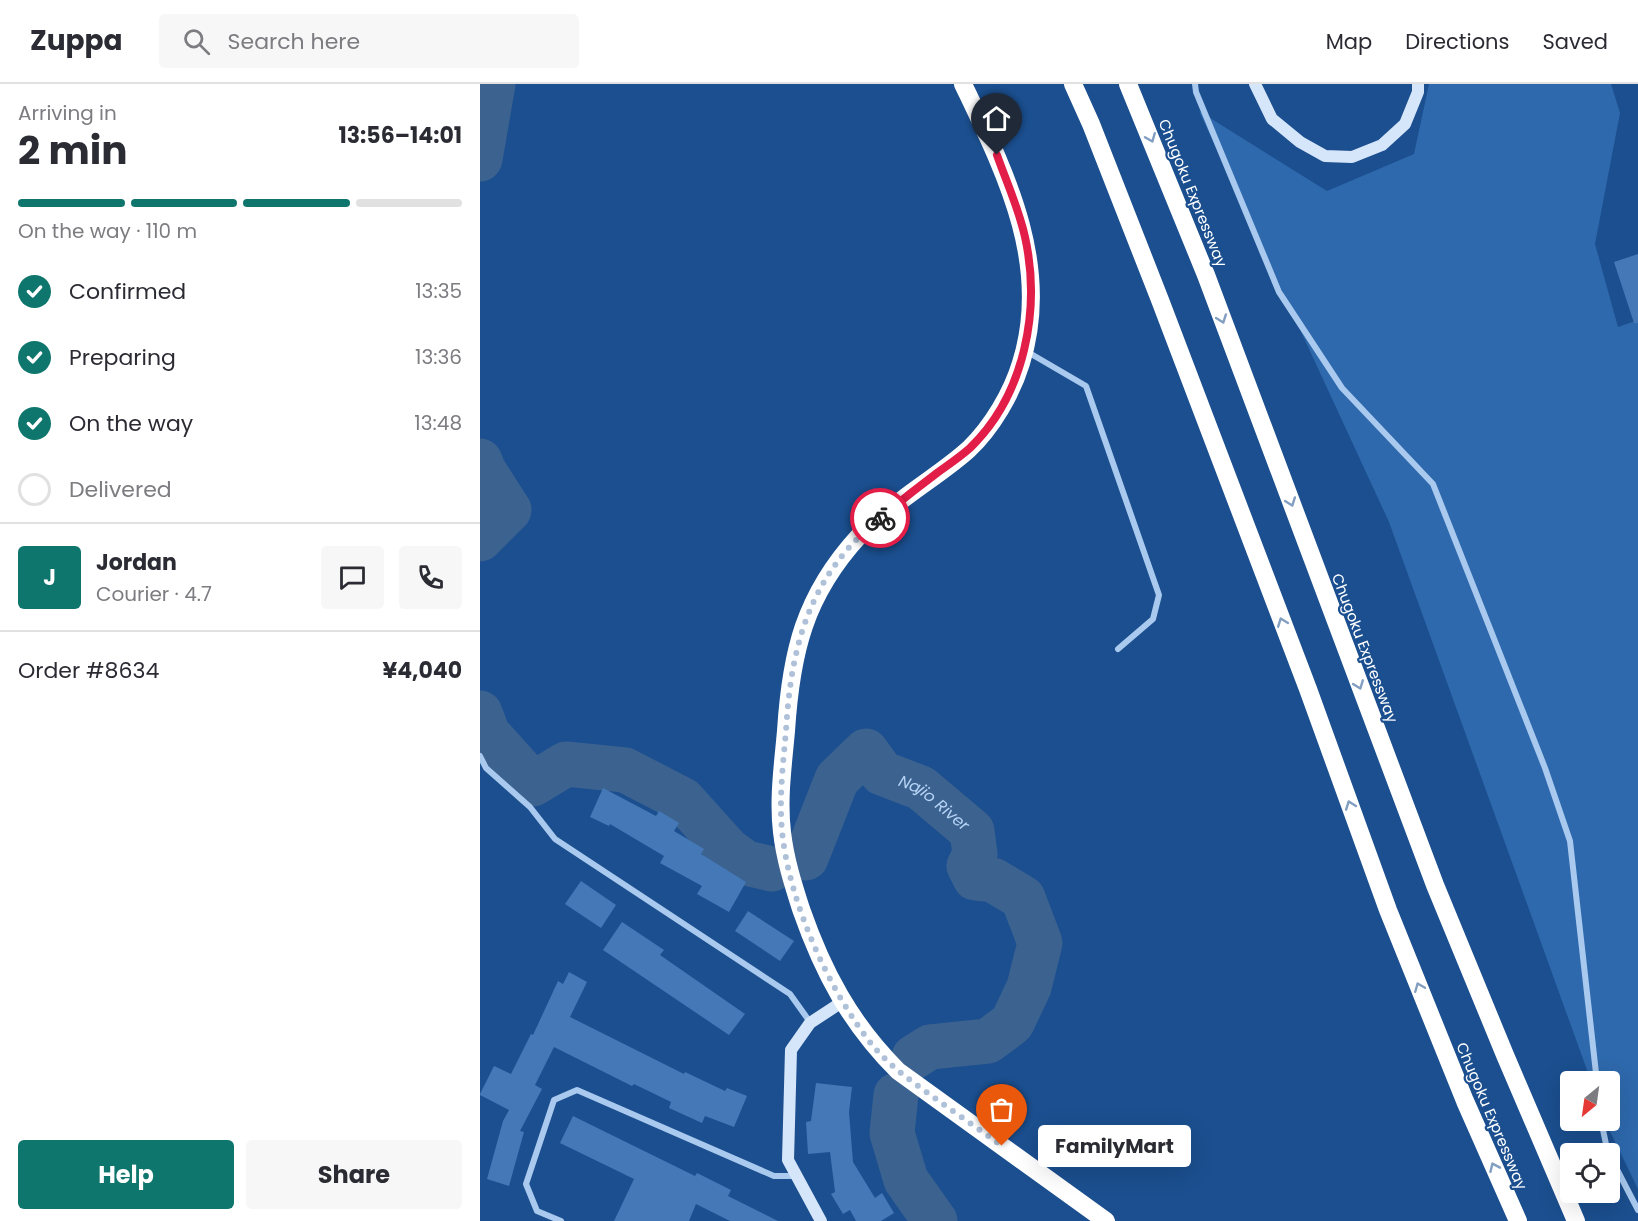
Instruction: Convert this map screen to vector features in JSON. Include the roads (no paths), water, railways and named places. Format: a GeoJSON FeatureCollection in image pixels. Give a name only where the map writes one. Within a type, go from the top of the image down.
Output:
{"type":"FeatureCollection","features":[{"type":"Feature","properties":{"kind":"highway"},"geometry":{"type":"LineString","coordinates":[[963,84],[997,155],[1024,234],[1032,297],[1029,329],[1021,364],[991,424],[969,449],[860,534],[828,574],[812,603],[801,629],[790,684],[781,782],[782,832],[794,886],[819,958],[842,1002],[875,1048],[898,1071],[1106,1221]]}},
{"type":"Feature","properties":{"kind":"highway","name":"Chugoku Expressway"},"geometry":{"type":"LineString","coordinates":[[1073,84],[1160,300],[1308,689],[1388,910],[1465,1101],[1518,1221]]}},
{"type":"Feature","properties":{"kind":"highway","name":"Chugoku Expressway"},"geometry":{"type":"LineString","coordinates":[[1128,84],[1206,275],[1435,885],[1576,1221]]}},
{"type":"Feature","properties":{"kind":"street"},"geometry":{"type":"LineString","coordinates":[[1195,84],[1196,92],[1280,292],[1342,388],[1432,484],[1545,768],[1570,841],[1596,1071]]}},
{"type":"Feature","properties":{"kind":"street"},"geometry":{"type":"LineString","coordinates":[[1255,84],[1272,119],[1300,142],[1325,156],[1352,157],[1382,145],[1405,124],[1418,92],[1418,84]]}},
{"type":"Feature","properties":{"kind":"street"},"geometry":{"type":"LineString","coordinates":[[1024,350],[1086,386],[1160,595],[1154,619],[1118,649]]}},
{"type":"Feature","properties":{"kind":"street"},"geometry":{"type":"LineString","coordinates":[[480,756],[486,768],[530,807],[555,839],[790,994],[810,1023]]}},
{"type":"Feature","properties":{"kind":"street"},"geometry":{"type":"LineString","coordinates":[[821,1221],[788,1160],[791,1050],[810,1023],[842,1002]]}},
{"type":"Feature","properties":{"kind":"street"},"geometry":{"type":"LineString","coordinates":[[561,1221],[537,1211],[526,1184],[554,1100],[577,1090],[774,1176],[797,1176]]}},
{"type":"Feature","properties":{"kind":"street"},"geometry":{"type":"LineString","coordinates":[[1620,1176],[1638,1210]]}},
{"type":"Feature","properties":{"kind":"waterway","name":"Najio River"},"geometry":{"type":"LineString","coordinates":[[480,159],[493,84]]}},
{"type":"Feature","properties":{"kind":"waterway","name":"Najio River"},"geometry":{"type":"LineString","coordinates":[[480,461],[509,510],[480,539]]}},
{"type":"Feature","properties":{"kind":"waterway","name":"Najio River"},"geometry":{"type":"LineString","coordinates":[[480,713],[488,734],[533,784],[566,764],[625,770],[683,800],[728,850],[746,863],[772,869]]}},
{"type":"Feature","properties":{"kind":"waterway","name":"Najio River"},"geometry":{"type":"LineString","coordinates":[[806,858],[837,779],[866,751],[882,773],[921,788],[972,831],[975,854],[969,866],[975,878],[993,880],[1023,898],[1040,943],[1029,987],[1012,1023],[988,1041],[930,1047],[914,1057]]}},
{"type":"Feature","properties":{"kind":"waterway","name":"Najio River"},"geometry":{"type":"LineString","coordinates":[[896,1095],[892,1133],[906,1180],[935,1221]]}},
{"type":"Feature","properties":{"kind":"place","name":"FamilyMart"},"geometry":{"type":"Point","coordinates":[1002,1146]}}]}
